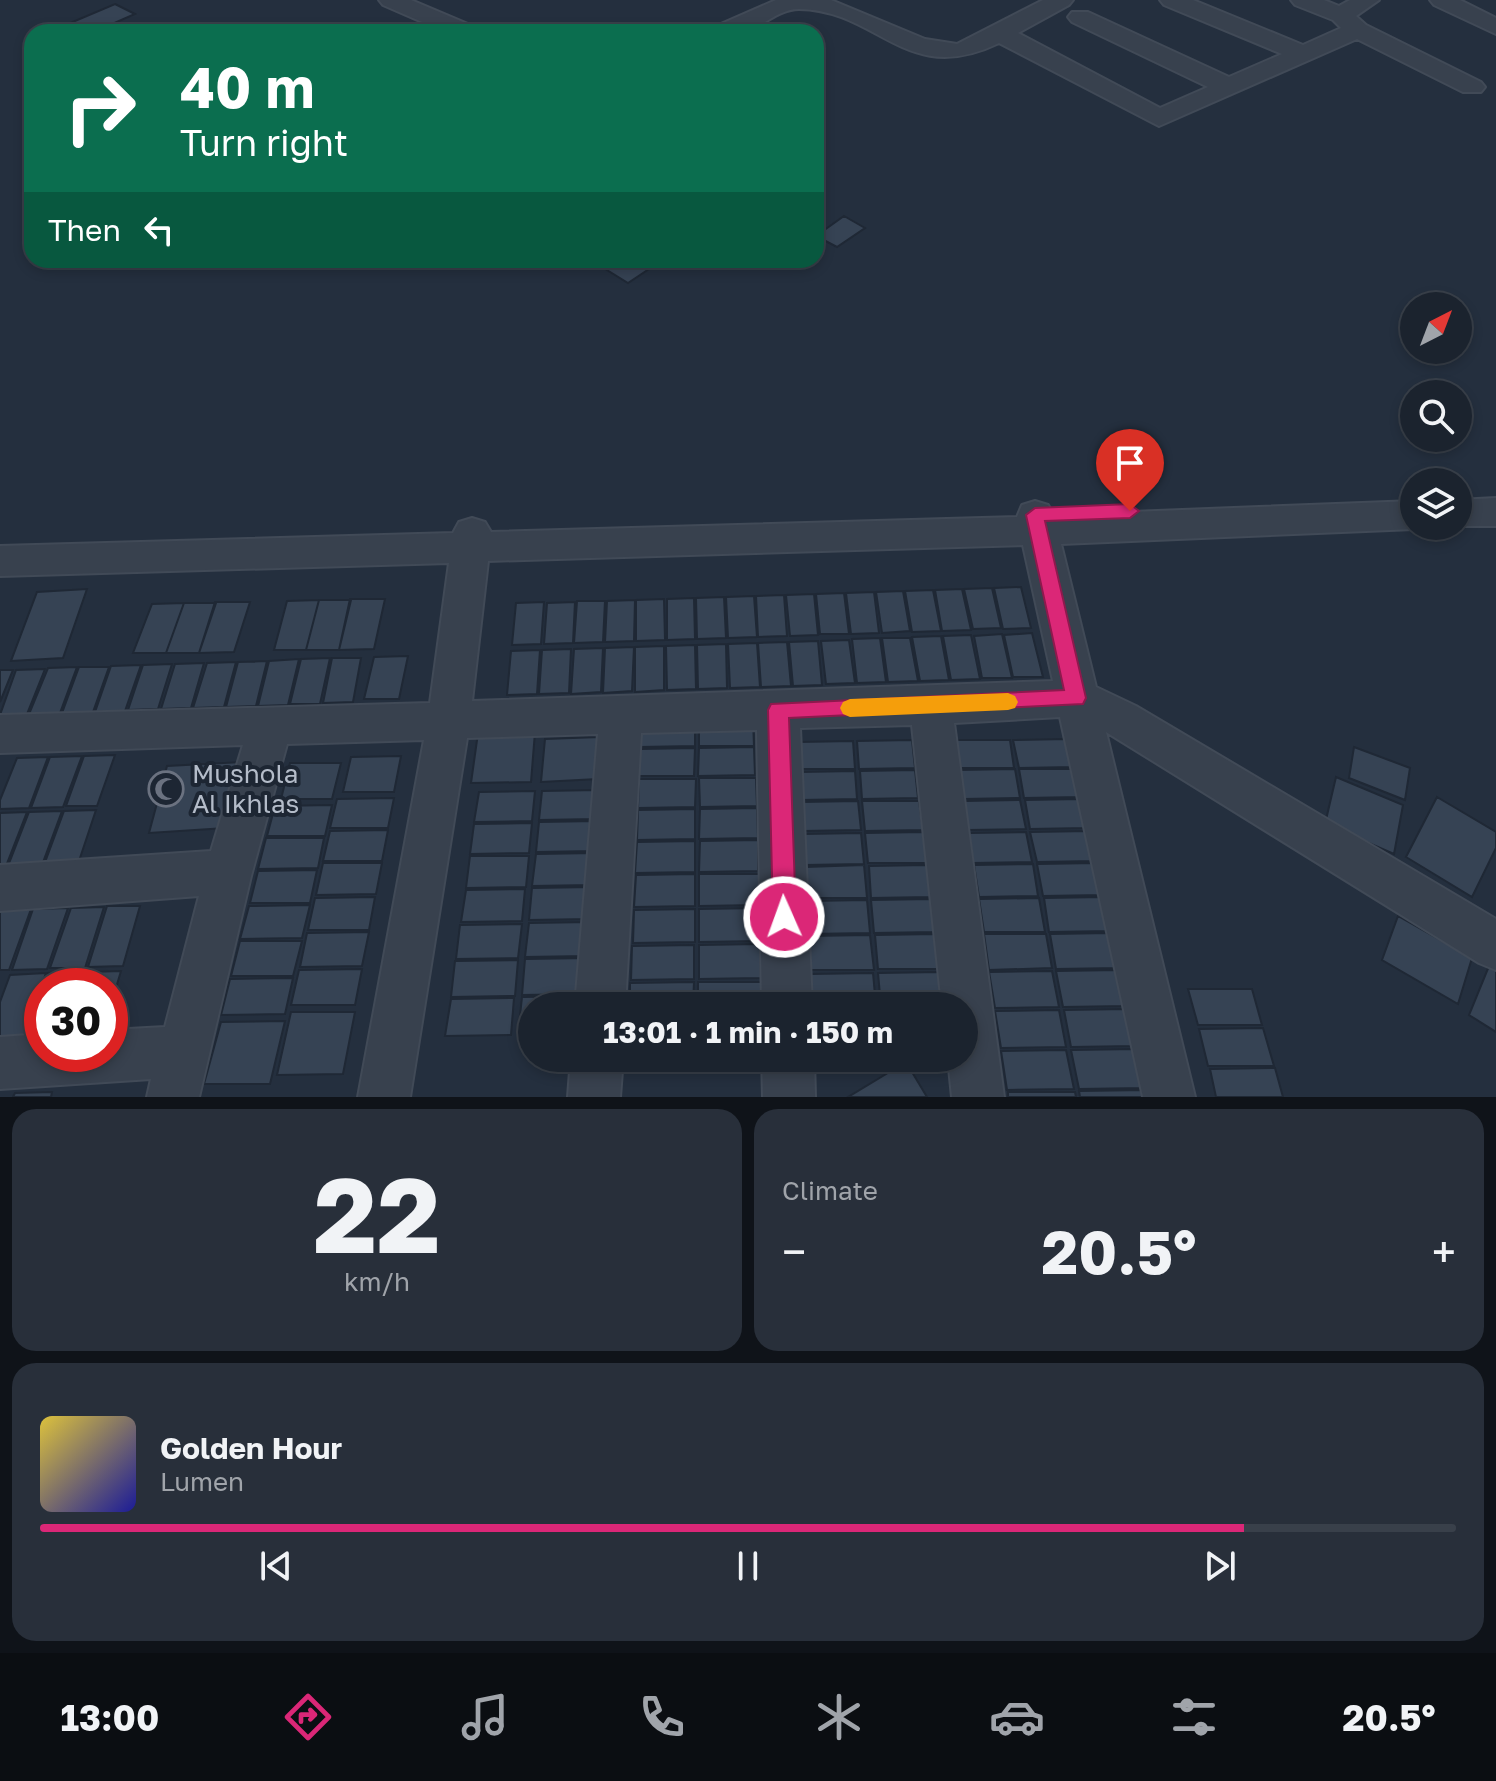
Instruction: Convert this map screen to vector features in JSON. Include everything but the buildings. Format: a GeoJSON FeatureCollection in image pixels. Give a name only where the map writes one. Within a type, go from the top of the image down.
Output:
{"type":"FeatureCollection","features":[{"type":"Feature","properties":{"kind":"street"},"geometry":{"type":"LineString","coordinates":[[391,0],[447,24]]}},
{"type":"Feature","properties":{"kind":"street"},"geometry":{"type":"LineString","coordinates":[[742,24],[794,2],[816,2],[837,6],[934,50],[961,51],[1061,0]]}},
{"type":"Feature","properties":{"kind":"street"},"geometry":{"type":"LineString","coordinates":[[1172,0],[1304,54]]}},
{"type":"Feature","properties":{"kind":"street"},"geometry":{"type":"LineString","coordinates":[[1303,0],[1472,87]]}},
{"type":"Feature","properties":{"kind":"street"},"geometry":{"type":"LineString","coordinates":[[1008,38],[1159,118],[1304,54],[1349,22],[1367,0]]}},
{"type":"Feature","properties":{"kind":"street"},"geometry":{"type":"LineString","coordinates":[[1442,0],[1496,27]]}},
{"type":"Feature","properties":{"kind":"street"},"geometry":{"type":"LineString","coordinates":[[1080,17],[1229,87]]}},
{"type":"Feature","properties":{"kind":"street"},"geometry":{"type":"LineString","coordinates":[[1472,498],[1496,497]]}},
{"type":"Feature","properties":{"kind":"street"},"geometry":{"type":"LineString","coordinates":[[1037,523],[1400,501]]}},
{"type":"Feature","properties":{"kind":"street"},"geometry":{"type":"LineString","coordinates":[[1472,513],[1496,512]]}},
{"type":"Feature","properties":{"kind":"street"},"geometry":{"type":"LineString","coordinates":[[0,561],[471,540],[1400,515]]}},
{"type":"Feature","properties":{"kind":"street"},"geometry":{"type":"LineString","coordinates":[[1037,523],[1169,1097]]}},
{"type":"Feature","properties":{"kind":"street"},"geometry":{"type":"LineString","coordinates":[[0,543],[471,540]]}},
{"type":"Feature","properties":{"kind":"street"},"geometry":{"type":"LineString","coordinates":[[384,1097],[449,718],[471,540]]}},
{"type":"Feature","properties":{"kind":"street"},"geometry":{"type":"LineString","coordinates":[[0,734],[449,718],[931,706],[1076,698],[1121,719],[1496,946]]}},
{"type":"Feature","properties":{"kind":"street"},"geometry":{"type":"LineString","coordinates":[[931,706],[978,1097]]}},
{"type":"Feature","properties":{"kind":"street"},"geometry":{"type":"LineString","coordinates":[[778,710],[787,992]]}},
{"type":"Feature","properties":{"kind":"street"},"geometry":{"type":"LineString","coordinates":[[601,992],[621,714]]}},
{"type":"Feature","properties":{"kind":"street"},"geometry":{"type":"LineString","coordinates":[[0,1063],[179,1074],[229,872],[271,724]]}},
{"type":"Feature","properties":{"kind":"street"},"geometry":{"type":"LineString","coordinates":[[0,888],[229,872]]}},
{"type":"Feature","properties":{"kind":"street"},"geometry":{"type":"LineString","coordinates":[[594,1097],[596,1072]]}},
{"type":"Feature","properties":{"kind":"street"},"geometry":{"type":"LineString","coordinates":[[779,1097],[789,1097],[788,1072]]}},
{"type":"Feature","properties":{"kind":"slow traffic"},"geometry":{"type":"LineString","coordinates":[[850,708],[1008,702]]}},
{"type":"Feature","properties":{"kind":"place","name":"Mushola Al Ikhlas"},"geometry":{"type":"Point","coordinates":[166,789]}},
{"type":"Feature","properties":{"kind":"route"},"geometry":{"type":"LineString","coordinates":[[784,917],[778,710],[1076,698],[1035,515],[1130,511]]}}]}
